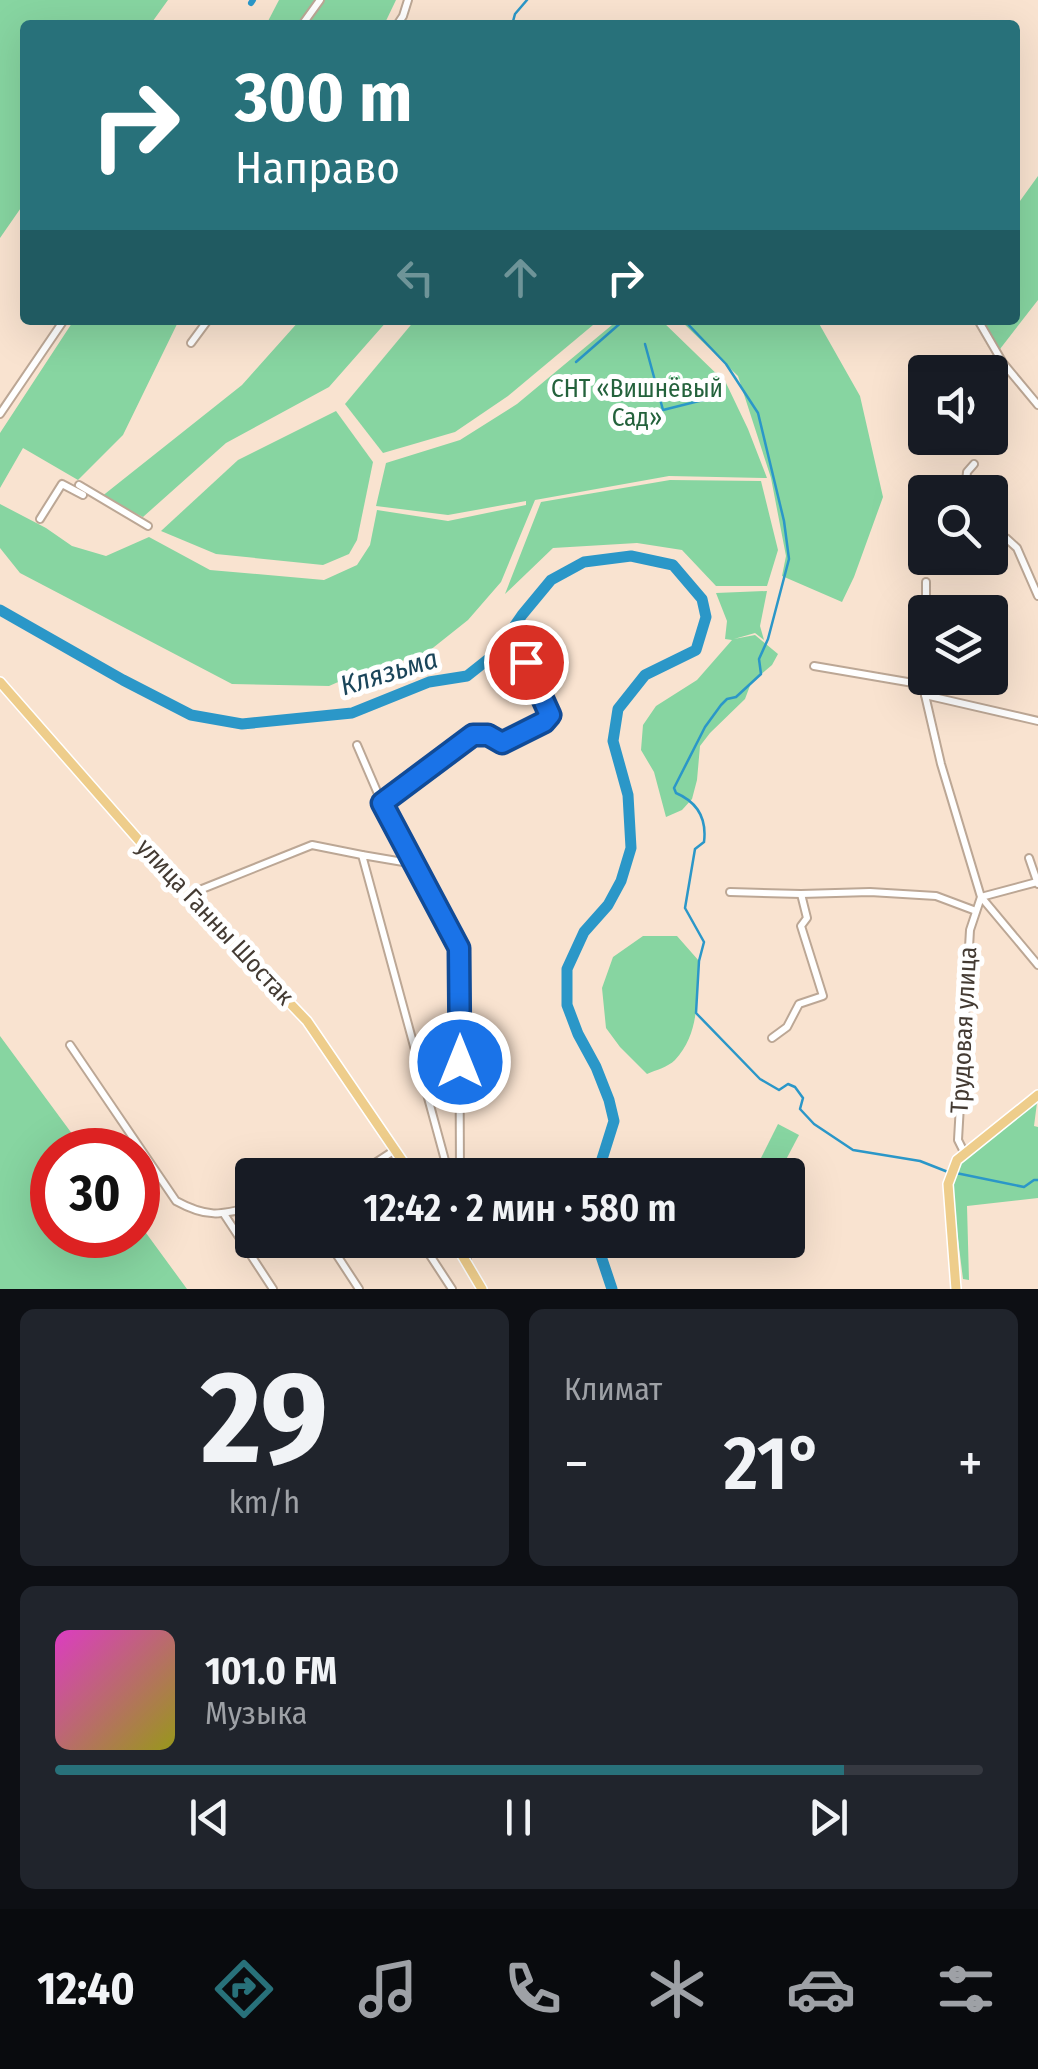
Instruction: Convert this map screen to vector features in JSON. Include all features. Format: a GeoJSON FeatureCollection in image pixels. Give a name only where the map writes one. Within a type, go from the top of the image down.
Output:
{"type":"FeatureCollection","features":[{"type":"Feature","properties":{"kind":"main road","name":"улица Ганны Шостак"},"geometry":{"type":"LineString","coordinates":[[0,682],[187,895],[307,1021],[402,1158]]}},
{"type":"Feature","properties":{"kind":"main road"},"geometry":{"type":"LineString","coordinates":[[956,1289],[951,1176],[957,1160],[1038,1094]]}},
{"type":"Feature","properties":{"kind":"main road"},"geometry":{"type":"LineString","coordinates":[[464,1258],[482,1289]]}},
{"type":"Feature","properties":{"kind":"street"},"geometry":{"type":"LineString","coordinates":[[0,414],[61,325]]}},
{"type":"Feature","properties":{"kind":"street"},"geometry":{"type":"LineString","coordinates":[[191,343],[204,325]]}},
{"type":"Feature","properties":{"kind":"street"},"geometry":{"type":"LineString","coordinates":[[981,325],[1003,362],[1038,405]]}},
{"type":"Feature","properties":{"kind":"street"},"geometry":{"type":"LineString","coordinates":[[967,475],[974,464]]}},
{"type":"Feature","properties":{"kind":"street"},"geometry":{"type":"LineString","coordinates":[[40,519],[62,484],[83,495]]}},
{"type":"Feature","properties":{"kind":"street"},"geometry":{"type":"LineString","coordinates":[[80,486],[148,526]]}},
{"type":"Feature","properties":{"kind":"street"},"geometry":{"type":"LineString","coordinates":[[1008,540],[1016,548],[1038,596]]}},
{"type":"Feature","properties":{"kind":"street"},"geometry":{"type":"LineString","coordinates":[[926,582],[926,595]]}},
{"type":"Feature","properties":{"kind":"street"},"geometry":{"type":"LineString","coordinates":[[382,803],[473,735],[488,735],[502,743],[544,722],[550,715],[526,662]]}},
{"type":"Feature","properties":{"kind":"street"},"geometry":{"type":"LineString","coordinates":[[814,666],[908,679]]}},
{"type":"Feature","properties":{"kind":"street"},"geometry":{"type":"LineString","coordinates":[[1038,721],[925,695],[940,764],[982,896],[1038,965]]}},
{"type":"Feature","properties":{"kind":"street"},"geometry":{"type":"LineString","coordinates":[[356,745],[382,803],[459,948],[460,1158]]}},
{"type":"Feature","properties":{"kind":"street"},"geometry":{"type":"LineString","coordinates":[[187,895],[312,846],[414,864]]}},
{"type":"Feature","properties":{"kind":"street"},"geometry":{"type":"LineString","coordinates":[[362,854],[444,1158]]}},
{"type":"Feature","properties":{"kind":"street"},"geometry":{"type":"LineString","coordinates":[[982,896],[1038,883],[1030,858]]}},
{"type":"Feature","properties":{"kind":"street"},"geometry":{"type":"LineString","coordinates":[[730,892],[936,896],[976,911]]}},
{"type":"Feature","properties":{"kind":"street"},"geometry":{"type":"LineString","coordinates":[[772,1038],[787,1027],[799,1004],[824,996],[801,926],[807,918],[801,894]]}},
{"type":"Feature","properties":{"kind":"street","name":"Трудовая улица"},"geometry":{"type":"LineString","coordinates":[[964,1152],[958,1140],[970,930],[982,896]]}},
{"type":"Feature","properties":{"kind":"street"},"geometry":{"type":"LineString","coordinates":[[70,1045],[176,1201],[199,1213],[235,1211]]}},
{"type":"Feature","properties":{"kind":"street"},"geometry":{"type":"LineString","coordinates":[[382,1158],[396,1149]]}},
{"type":"Feature","properties":{"kind":"street"},"geometry":{"type":"LineString","coordinates":[[224,1214],[274,1289]]}},
{"type":"Feature","properties":{"kind":"street"},"geometry":{"type":"LineString","coordinates":[[338,1258],[360,1289]]}},
{"type":"Feature","properties":{"kind":"street"},"geometry":{"type":"LineString","coordinates":[[432,1258],[452,1289]]}},
{"type":"Feature","properties":{"kind":"street"},"geometry":{"type":"LineString","coordinates":[[466,1258],[467,1262]]}},
{"type":"Feature","properties":{"kind":"green space"},"geometry":{"type":"Polygon","coordinates":[[[0,0],[168,0],[154,20],[20,20],[20,209],[0,238],[0,0]]]}},
{"type":"Feature","properties":{"kind":"green space"},"geometry":{"type":"Polygon","coordinates":[[[279,0],[396,0],[386,20],[269,20],[279,0]]]}},
{"type":"Feature","properties":{"kind":"green space"},"geometry":{"type":"Polygon","coordinates":[[[1038,176],[1038,300],[1020,323],[1020,201],[1038,176]]]}},
{"type":"Feature","properties":{"kind":"green space"},"geometry":{"type":"Polygon","coordinates":[[[71,325],[177,325],[123,435],[78,480],[23,448],[0,488],[0,433],[71,325]]]}},
{"type":"Feature","properties":{"kind":"green space"},"geometry":{"type":"Polygon","coordinates":[[[296,325],[384,325],[329,387],[226,443],[143,517],[101,497],[242,385],[296,325]]]}},
{"type":"Feature","properties":{"kind":"green space"},"geometry":{"type":"Polygon","coordinates":[[[411,325],[593,325],[508,396],[455,432],[383,453],[345,404],[411,325]]]}},
{"type":"Feature","properties":{"kind":"green space","name":"СНТ «Вишнёвый Сад»"},"geometry":{"type":"Polygon","coordinates":[[[612,325],[666,325],[726,383],[767,478],[669,476],[535,500],[501,582],[468,620],[424,655],[361,672],[329,686],[232,684],[20,573],[0,548],[0,504],[72,546],[106,556],[149,537],[210,570],[324,580],[357,565],[370,545],[377,510],[448,521],[526,505],[526,501],[448,515],[376,506],[386,463],[460,440],[517,404],[612,325]]]}},
{"type":"Feature","properties":{"kind":"green space"},"geometry":{"type":"Polygon","coordinates":[[[685,325],[820,325],[860,396],[883,497],[842,602],[782,576],[786,556],[771,478],[738,376],[685,325]]]}},
{"type":"Feature","properties":{"kind":"green space"},"geometry":{"type":"Polygon","coordinates":[[[983,325],[1019,325],[1000,349],[983,325]]]}},
{"type":"Feature","properties":{"kind":"green space"},"geometry":{"type":"Polygon","coordinates":[[[336,411],[373,462],[357,540],[349,554],[323,565],[216,554],[161,531],[238,460],[336,411]]]}},
{"type":"Feature","properties":{"kind":"green space"},"geometry":{"type":"Polygon","coordinates":[[[670,480],[761,481],[778,550],[767,586],[716,586],[682,550],[637,543],[553,548],[505,594],[541,502],[670,480]]]}},
{"type":"Feature","properties":{"kind":"green space"},"geometry":{"type":"Polygon","coordinates":[[[767,591],[760,626],[764,640],[755,633],[734,639],[755,635],[778,654],[772,665],[751,683],[745,699],[700,746],[692,799],[682,810],[666,817],[654,772],[641,750],[643,725],[656,706],[697,680],[732,640],[725,639],[727,621],[716,593],[767,591]]]}},
{"type":"Feature","properties":{"kind":"green space"},"geometry":{"type":"Polygon","coordinates":[[[643,936],[677,936],[699,961],[696,1013],[689,1038],[672,1062],[647,1074],[606,1028],[602,988],[613,957],[643,936]]]}},
{"type":"Feature","properties":{"kind":"green space"},"geometry":{"type":"Polygon","coordinates":[[[0,1036],[68,1128],[30,1128],[30,1258],[160,1258],[160,1252],[187,1289],[0,1289],[0,1036]]]}},
{"type":"Feature","properties":{"kind":"green space"},"geometry":{"type":"Polygon","coordinates":[[[1038,1095],[1034,1126],[1038,1127],[1038,1198],[967,1206],[969,1280],[963,1279],[948,1184],[957,1160],[1038,1095]]]}},
{"type":"Feature","properties":{"kind":"green space"},"geometry":{"type":"Polygon","coordinates":[[[778,1124],[799,1135],[787,1158],[761,1158],[778,1124]]]}},
{"type":"Feature","properties":{"kind":"waterway"},"geometry":{"type":"LineString","coordinates":[[513,20],[527,0]]}},
{"type":"Feature","properties":{"kind":"waterway"},"geometry":{"type":"LineString","coordinates":[[576,362],[618,325]]}},
{"type":"Feature","properties":{"kind":"waterway"},"geometry":{"type":"LineString","coordinates":[[689,325],[726,364],[758,413],[784,521],[789,559],[759,659],[761,674],[721,705],[705,727],[674,788],[695,806],[704,825],[704,842],[695,849],[685,908],[704,942],[696,1013],[760,1079],[779,1090],[788,1084],[795,1087],[803,1098],[800,1109],[814,1124],[853,1150],[920,1161],[948,1172]]}},
{"type":"Feature","properties":{"kind":"waterway"},"geometry":{"type":"LineString","coordinates":[[645,344],[663,410],[703,400]]}},
{"type":"Feature","properties":{"kind":"waterway","name":"Клязьма"},"geometry":{"type":"LineString","coordinates":[[0,610],[191,715],[242,724],[352,713],[429,682],[467,676],[496,653],[551,580],[584,562],[631,556],[673,565],[702,599],[706,617],[696,650],[645,675],[618,709],[613,741],[628,795],[631,848],[621,881],[608,905],[584,932],[567,969],[567,1005],[596,1067],[614,1121],[602,1158]]}},
{"type":"Feature","properties":{"kind":"waterway"},"geometry":{"type":"LineString","coordinates":[[956,1173],[1024,1187],[1038,1180]]}},
{"type":"Feature","properties":{"kind":"waterway","name":"Клязьма"},"geometry":{"type":"LineString","coordinates":[[602,1258],[612,1289]]}},
{"type":"Feature","properties":{"kind":"route"},"geometry":{"type":"LineString","coordinates":[[460,1062],[459,948],[382,803],[473,735],[488,735],[502,743],[544,722],[550,715],[526,662]]}}]}
